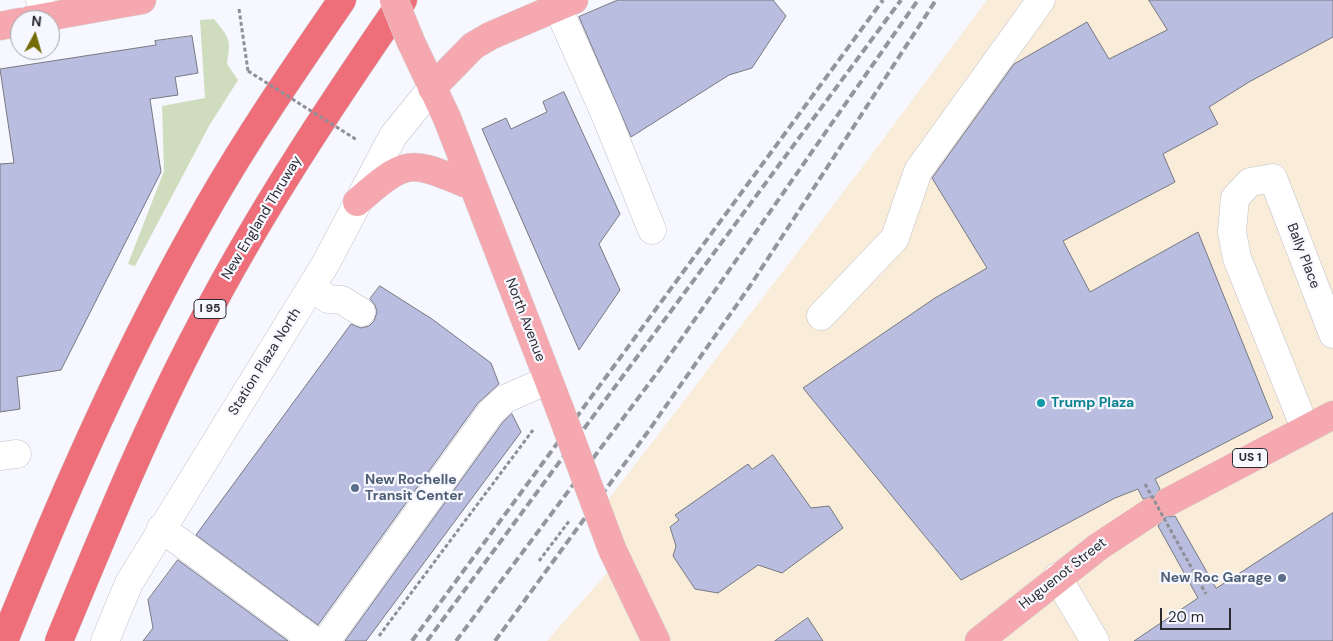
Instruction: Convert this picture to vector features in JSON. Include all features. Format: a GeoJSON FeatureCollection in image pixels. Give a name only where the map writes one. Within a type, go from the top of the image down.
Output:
{"type":"FeatureCollection","features":[{"type":"Feature","properties":{"kind":"highway"},"geometry":{"type":"LineString","coordinates":[[4,641],[90,436],[166,282],[250,139],[342,0]]}},
{"type":"Feature","properties":{"kind":"highway","name":"New England Thruway"},"geometry":{"type":"LineString","coordinates":[[59,641],[125,484],[200,327],[286,177],[403,0]]}},
{"type":"Feature","properties":{"kind":"main road"},"geometry":{"type":"LineString","coordinates":[[60,11],[142,0]]}},
{"type":"Feature","properties":{"kind":"main road","name":"North Avenue"},"geometry":{"type":"LineString","coordinates":[[394,0],[411,42],[447,118],[612,549],[649,635]]}},
{"type":"Feature","properties":{"kind":"main road"},"geometry":{"type":"LineString","coordinates":[[432,88],[473,46],[490,36],[566,4]]}},
{"type":"Feature","properties":{"kind":"main road"},"geometry":{"type":"LineString","coordinates":[[357,202],[386,176],[404,168],[422,166],[472,186]]}},
{"type":"Feature","properties":{"kind":"main road","name":"Huguenot Street"},"geometry":{"type":"LineString","coordinates":[[979,641],[1057,577],[1109,539],[1159,507],[1333,414]]}},
{"type":"Feature","properties":{"kind":"street"},"geometry":{"type":"LineString","coordinates":[[821,316],[895,238],[918,172],[1041,0]]}},
{"type":"Feature","properties":{"kind":"street"},"geometry":{"type":"LineString","coordinates":[[566,4],[606,116],[652,230]]}},
{"type":"Feature","properties":{"kind":"street","name":"Station Plaza North"},"geometry":{"type":"LineString","coordinates":[[105,641],[129,582],[161,528],[320,293],[357,202],[393,136],[432,88]]}},
{"type":"Feature","properties":{"kind":"street","name":"Bally Place"},"geometry":{"type":"LineString","coordinates":[[1306,428],[1237,258],[1232,232],[1235,198],[1250,182],[1273,178],[1333,334]]}},
{"type":"Feature","properties":{"kind":"street"},"geometry":{"type":"LineString","coordinates":[[320,293],[342,300],[355,320]]}},
{"type":"Feature","properties":{"kind":"street"},"geometry":{"type":"LineString","coordinates":[[326,641],[491,412],[505,399],[548,380]]}},
{"type":"Feature","properties":{"kind":"street"},"geometry":{"type":"LineString","coordinates":[[161,528],[314,641]]}},
{"type":"Feature","properties":{"kind":"street"},"geometry":{"type":"LineString","coordinates":[[1057,577],[1095,641]]}},
{"type":"Feature","properties":{"kind":"path"},"geometry":{"type":"LineString","coordinates":[[239,9],[248,71],[357,140]]}},
{"type":"Feature","properties":{"kind":"path"},"geometry":{"type":"LineString","coordinates":[[379,636],[533,430]]}},
{"type":"Feature","properties":{"kind":"path"},"geometry":{"type":"LineString","coordinates":[[1146,484],[1206,594]]}},
{"type":"Feature","properties":{"kind":"path"},"geometry":{"type":"LineString","coordinates":[[539,561],[570,520]]}},
{"type":"Feature","properties":{"kind":"shaded area"},"geometry":{"type":"Polygon","coordinates":[[[987,0],[1333,0],[1333,641],[547,641],[622,556],[605,504],[861,169],[987,0]]]}},
{"type":"Feature","properties":{"kind":"green space"},"geometry":{"type":"Polygon","coordinates":[[[214,19],[228,40],[227,64],[238,80],[209,126],[135,266],[128,264],[164,171],[162,106],[205,98],[200,20],[214,19]]]}},
{"type":"Feature","properties":{"kind":"building"},"geometry":{"type":"Polygon","coordinates":[[[618,0],[773,0],[786,16],[752,68],[729,75],[631,137],[579,17],[618,0]]]}},
{"type":"Feature","properties":{"kind":"building","name":"Trump Plaza"},"geometry":{"type":"Polygon","coordinates":[[[1149,0],[1333,0],[1333,37],[1249,82],[1209,107],[1218,124],[1163,154],[1175,182],[1063,241],[1090,292],[1198,232],[1273,418],[1155,479],[1160,489],[1154,497],[1143,499],[1138,489],[1115,498],[961,580],[803,388],[935,298],[987,268],[932,178],[1014,64],[1087,22],[1109,59],[1167,30],[1149,0]]]}},
{"type":"Feature","properties":{"kind":"building"},"geometry":{"type":"Polygon","coordinates":[[[192,36],[198,73],[175,77],[178,95],[150,99],[161,172],[61,370],[17,377],[20,409],[0,412],[0,164],[14,163],[0,69],[156,45],[155,41],[192,36]]]}},
{"type":"Feature","properties":{"kind":"building"},"geometry":{"type":"Polygon","coordinates":[[[564,92],[620,214],[599,244],[620,290],[579,350],[482,129],[506,118],[511,129],[547,112],[543,102],[564,92]]]}},
{"type":"Feature","properties":{"kind":"building","name":"New Rochelle Transit Center"},"geometry":{"type":"Polygon","coordinates":[[[380,286],[432,319],[491,363],[499,384],[478,403],[318,625],[196,535],[351,324],[361,328],[369,326],[374,321],[377,312],[375,305],[370,299],[380,286]]]}},
{"type":"Feature","properties":{"kind":"building"},"geometry":{"type":"Polygon","coordinates":[[[512,414],[521,432],[366,641],[345,641],[503,422],[512,414]]]}},
{"type":"Feature","properties":{"kind":"building"},"geometry":{"type":"Polygon","coordinates":[[[773,455],[811,508],[829,506],[843,528],[782,573],[758,565],[718,593],[695,589],[673,556],[676,546],[670,527],[679,520],[675,515],[748,464],[752,469],[773,455]]]}},
{"type":"Feature","properties":{"kind":"building","name":"New Roc Garage"},"geometry":{"type":"Polygon","coordinates":[[[1333,513],[1333,641],[1134,641],[1198,598],[1158,526],[1165,517],[1175,516],[1216,588],[1333,513]]]}},
{"type":"Feature","properties":{"kind":"building"},"geometry":{"type":"Polygon","coordinates":[[[178,560],[288,641],[143,641],[153,628],[148,600],[178,560]]]}},
{"type":"Feature","properties":{"kind":"building"},"geometry":{"type":"Polygon","coordinates":[[[808,618],[823,641],[775,641],[808,618]]]}},
{"type":"Feature","properties":{"kind":"railway"},"geometry":{"type":"LineString","coordinates":[[412,641],[883,0]]}},
{"type":"Feature","properties":{"kind":"railway"},"geometry":{"type":"LineString","coordinates":[[427,641],[901,0]]}},
{"type":"Feature","properties":{"kind":"railway"},"geometry":{"type":"LineString","coordinates":[[456,641],[663,365],[918,0]]}},
{"type":"Feature","properties":{"kind":"railway"},"geometry":{"type":"LineString","coordinates":[[495,641],[647,433],[750,286],[936,0]]}},
{"type":"Feature","properties":{"kind":"place","name":"Trump Plaza"},"geometry":{"type":"Point","coordinates":[1041,403]}},
{"type":"Feature","properties":{"kind":"place","name":"New Rochelle Transit Center"},"geometry":{"type":"Point","coordinates":[355,488]}},
{"type":"Feature","properties":{"kind":"place","name":"New Roc Garage"},"geometry":{"type":"Point","coordinates":[1282,578]}}]}
